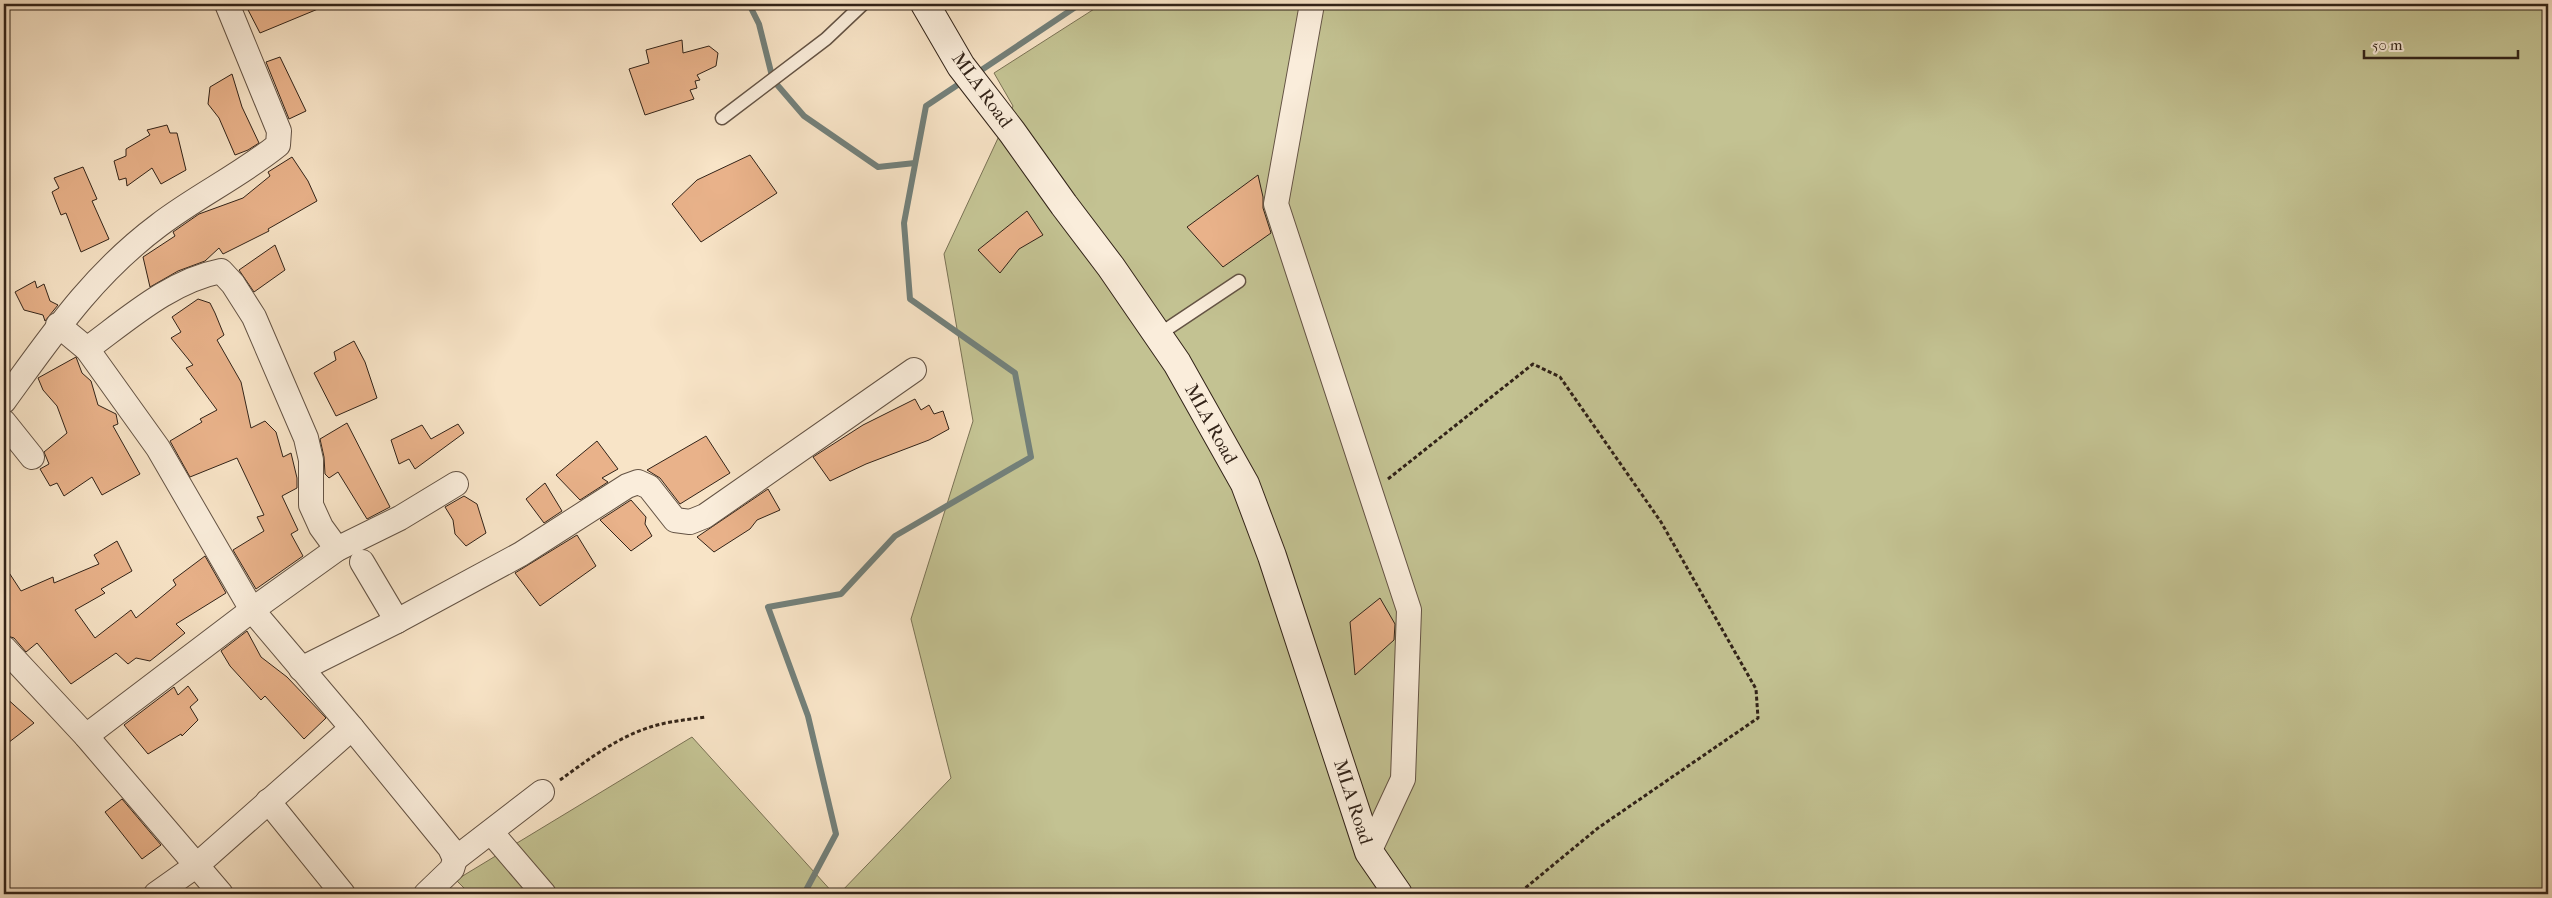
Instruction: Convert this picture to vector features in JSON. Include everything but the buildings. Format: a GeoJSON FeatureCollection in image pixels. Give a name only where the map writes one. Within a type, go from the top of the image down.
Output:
{"type":"FeatureCollection","features":[{"type":"Feature","properties":{"kind":"street"},"geometry":{"type":"LineString","coordinates":[[4,401],[58,325],[102,274],[159,225],[261,159],[278,145],[279,131],[227,4]]}},
{"type":"Feature","properties":{"kind":"street","name":"MLA Road"},"geometry":{"type":"LineString","coordinates":[[925,4],[961,66],[1111,267],[1177,363],[1244,484],[1272,556],[1369,852],[1398,894]]}},
{"type":"Feature","properties":{"kind":"street"},"geometry":{"type":"LineString","coordinates":[[1312,4],[1276,204],[1409,610],[1403,779],[1369,852]]}},
{"type":"Feature","properties":{"kind":"street"},"geometry":{"type":"LineString","coordinates":[[87,349],[173,288],[206,274],[221,272],[233,284],[254,317],[306,438],[311,460],[311,505],[320,527],[338,549]]}},
{"type":"Feature","properties":{"kind":"street"},"geometry":{"type":"LineString","coordinates":[[58,325],[87,349],[158,448],[252,610],[450,848],[455,859]]}},
{"type":"Feature","properties":{"kind":"street"},"geometry":{"type":"LineString","coordinates":[[300,669],[397,621],[521,554],[627,486],[638,482],[649,487],[675,520],[690,522],[705,516],[914,370]]}},
{"type":"Feature","properties":{"kind":"street"},"geometry":{"type":"LineString","coordinates":[[4,422],[32,457]]}},
{"type":"Feature","properties":{"kind":"street"},"geometry":{"type":"LineString","coordinates":[[86,736],[252,610],[338,549],[400,518],[456,484]]}},
{"type":"Feature","properties":{"kind":"street"},"geometry":{"type":"LineString","coordinates":[[362,562],[397,621]]}},
{"type":"Feature","properties":{"kind":"street"},"geometry":{"type":"LineString","coordinates":[[4,648],[86,736],[221,894]]}},
{"type":"Feature","properties":{"kind":"street"},"geometry":{"type":"LineString","coordinates":[[156,894],[197,865],[352,728]]}},
{"type":"Feature","properties":{"kind":"street"},"geometry":{"type":"LineString","coordinates":[[426,894],[452,870],[455,859],[542,792]]}},
{"type":"Feature","properties":{"kind":"street"},"geometry":{"type":"LineString","coordinates":[[268,801],[343,894]]}},
{"type":"Feature","properties":{"kind":"street"},"geometry":{"type":"LineString","coordinates":[[490,832],[544,894]]}},
{"type":"Feature","properties":{"kind":"lane"},"geometry":{"type":"LineString","coordinates":[[722,118],[826,39],[863,4]]}},
{"type":"Feature","properties":{"kind":"lane"},"geometry":{"type":"LineString","coordinates":[[1158,335],[1239,281]]}},
{"type":"Feature","properties":{"kind":"path"},"geometry":{"type":"LineString","coordinates":[[1371,493],[1533,364],[1560,377],[1661,522],[1756,689],[1758,718],[1598,828],[1518,894]]}},
{"type":"Feature","properties":{"kind":"path"},"geometry":{"type":"LineString","coordinates":[[542,792],[616,742],[642,730],[676,721],[706,717]]}},
{"type":"Feature","properties":{"kind":"shaded area"},"geometry":{"type":"Polygon","coordinates":[[[1102,4],[2548,4],[2548,894],[839,894],[951,778],[911,619],[973,421],[944,254],[1013,106],[994,73],[1102,4]]]}},
{"type":"Feature","properties":{"kind":"shaded area"},"geometry":{"type":"Polygon","coordinates":[[[692,737],[834,894],[470,894],[456,880],[692,737]]]}},
{"type":"Feature","properties":{"kind":"waterway"},"geometry":{"type":"LineString","coordinates":[[749,4],[759,24],[773,80],[804,116],[878,167],[915,163]]}},
{"type":"Feature","properties":{"kind":"waterway"},"geometry":{"type":"LineString","coordinates":[[980,71],[1080,4]]}},
{"type":"Feature","properties":{"kind":"waterway"},"geometry":{"type":"LineString","coordinates":[[804,894],[836,834],[808,716],[768,607],[841,594],[895,536],[1031,457],[1015,373],[910,299],[904,223],[926,106],[959,84]]}}]}
